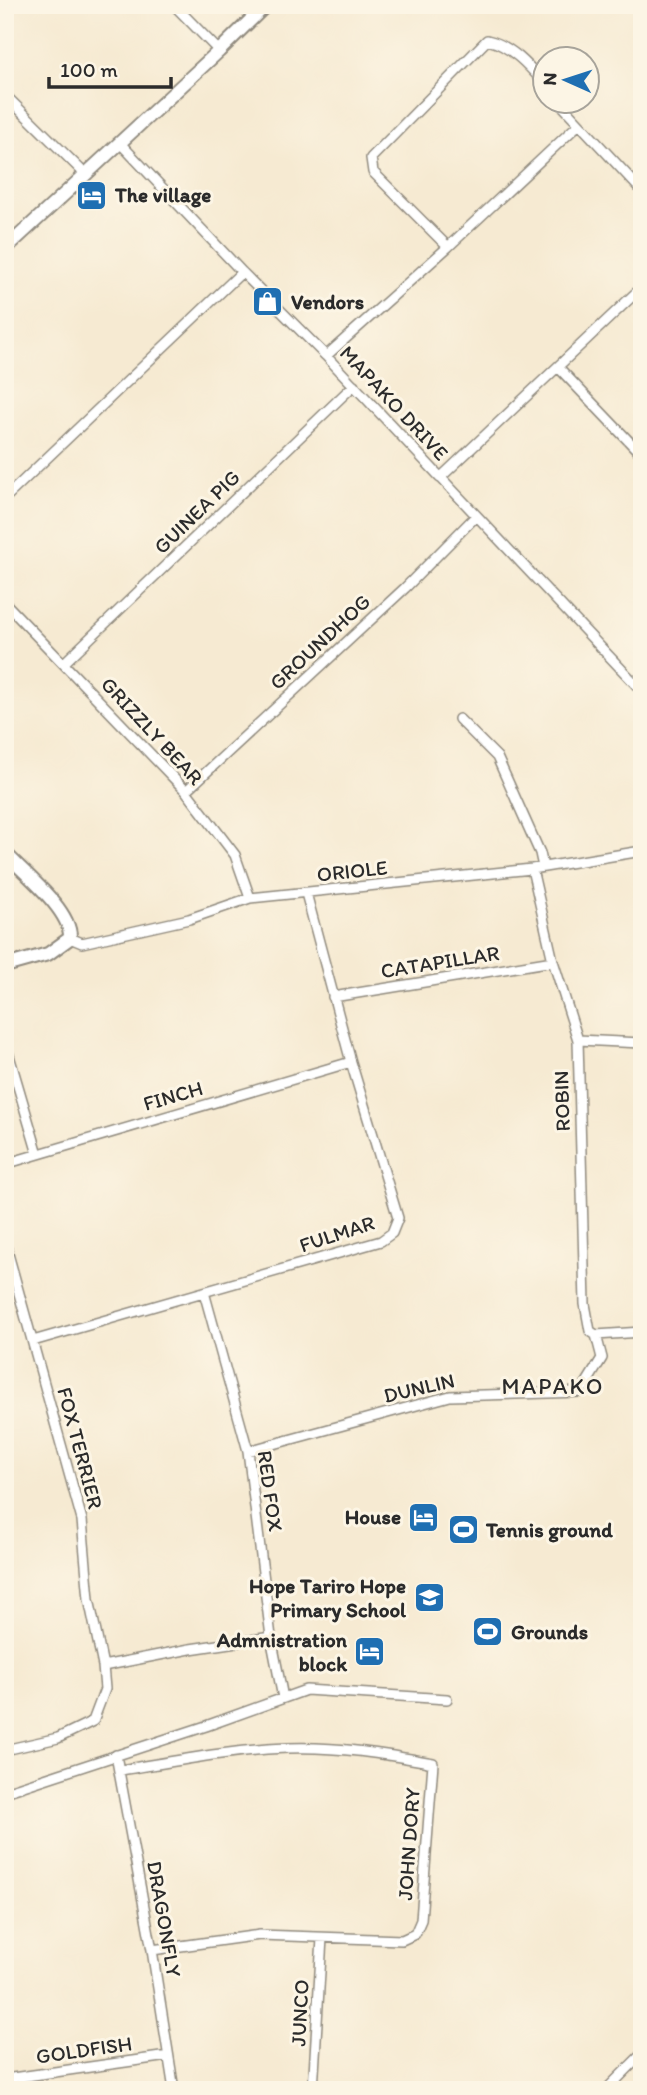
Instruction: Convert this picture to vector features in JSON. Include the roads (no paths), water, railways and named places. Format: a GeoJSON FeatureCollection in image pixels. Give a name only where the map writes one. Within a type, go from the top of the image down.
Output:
{"type":"FeatureCollection","features":[{"type":"Feature","properties":{"kind":"street"},"geometry":{"type":"LineString","coordinates":[[174,5],[219,51]]}},
{"type":"Feature","properties":{"kind":"street"},"geometry":{"type":"LineString","coordinates":[[5,249],[266,5]]}},
{"type":"Feature","properties":{"kind":"street"},"geometry":{"type":"LineString","coordinates":[[448,247],[373,172],[371,158],[487,40],[500,43],[532,70]]}},
{"type":"Feature","properties":{"kind":"street"},"geometry":{"type":"LineString","coordinates":[[5,95],[86,175]]}},
{"type":"Feature","properties":{"kind":"street"},"geometry":{"type":"LineString","coordinates":[[572,116],[642,191]]}},
{"type":"Feature","properties":{"kind":"street"},"geometry":{"type":"LineString","coordinates":[[326,356],[448,247],[579,124]]}},
{"type":"Feature","properties":{"kind":"street","name":"MAPAKO DRIVE"},"geometry":{"type":"LineString","coordinates":[[119,142],[354,385],[642,691]]}},
{"type":"Feature","properties":{"kind":"street"},"geometry":{"type":"LineString","coordinates":[[5,498],[242,272]]}},
{"type":"Feature","properties":{"kind":"street"},"geometry":{"type":"LineString","coordinates":[[440,478],[642,286]]}},
{"type":"Feature","properties":{"kind":"street"},"geometry":{"type":"LineString","coordinates":[[558,367],[642,455]]}},
{"type":"Feature","properties":{"kind":"street","name":"GUINEA PIG"},"geometry":{"type":"LineString","coordinates":[[64,663],[354,385]]}},
{"type":"Feature","properties":{"kind":"street","name":"GROUNDHOG"},"geometry":{"type":"LineString","coordinates":[[186,791],[405,587],[476,516]]}},
{"type":"Feature","properties":{"kind":"street","name":"GRIZZLY BEAR"},"geometry":{"type":"LineString","coordinates":[[5,603],[186,791],[234,855],[250,898]]}},
{"type":"Feature","properties":{"kind":"street"},"geometry":{"type":"LineString","coordinates":[[460,719],[497,757],[540,853],[543,867]]}},
{"type":"Feature","properties":{"kind":"street","name":"ORIOLE"},"geometry":{"type":"LineString","coordinates":[[70,938],[82,943],[189,919],[250,898],[532,869],[642,852]]}},
{"type":"Feature","properties":{"kind":"street"},"geometry":{"type":"LineString","coordinates":[[5,853],[64,914],[71,929],[70,938],[48,954],[5,966]]}},
{"type":"Feature","properties":{"kind":"street","name":"ROBIN"},"geometry":{"type":"LineString","coordinates":[[532,869],[553,961],[578,1040],[585,1304],[590,1331],[596,1335]]}},
{"type":"Feature","properties":{"kind":"street","name":"FULMAR"},"geometry":{"type":"LineString","coordinates":[[33,1341],[381,1241],[392,1233],[398,1218],[351,1062],[306,893]]}},
{"type":"Feature","properties":{"kind":"street","name":"CATAPILLAR"},"geometry":{"type":"LineString","coordinates":[[333,997],[553,961]]}},
{"type":"Feature","properties":{"kind":"street"},"geometry":{"type":"LineString","coordinates":[[578,1040],[642,1043]]}},
{"type":"Feature","properties":{"kind":"street"},"geometry":{"type":"LineString","coordinates":[[5,1042],[38,1154]]}},
{"type":"Feature","properties":{"kind":"street","name":"FINCH"},"geometry":{"type":"LineString","coordinates":[[5,1164],[351,1062]]}},
{"type":"Feature","properties":{"kind":"street","name":"FOX TERRIER"},"geometry":{"type":"LineString","coordinates":[[5,1243],[82,1520],[89,1599],[105,1689],[93,1721],[58,1738],[5,1750]]}},
{"type":"Feature","properties":{"kind":"street","name":"RED FOX"},"geometry":{"type":"LineString","coordinates":[[204,1292],[248,1451],[271,1637],[283,1698]]}},
{"type":"Feature","properties":{"kind":"street"},"geometry":{"type":"LineString","coordinates":[[596,1335],[642,1332]]}},
{"type":"Feature","properties":{"kind":"street","name":"DUNLIN"},"geometry":{"type":"LineString","coordinates":[[248,1451],[450,1396],[581,1392],[602,1357],[596,1335]]}},
{"type":"Feature","properties":{"kind":"street"},"geometry":{"type":"LineString","coordinates":[[103,1666],[190,1648],[271,1637]]}},
{"type":"Feature","properties":{"kind":"street"},"geometry":{"type":"LineString","coordinates":[[5,1792],[306,1690],[447,1699]]}},
{"type":"Feature","properties":{"kind":"street","name":"JOHN DORY"},"geometry":{"type":"LineString","coordinates":[[121,1770],[209,1755],[288,1748],[366,1751],[433,1763],[421,1920],[415,1934],[402,1940],[260,1935],[152,1950]]}},
{"type":"Feature","properties":{"kind":"street","name":"DRAGONFLY"},"geometry":{"type":"LineString","coordinates":[[116,1755],[121,1770],[174,2090]]}},
{"type":"Feature","properties":{"kind":"street","name":"JUNCO"},"geometry":{"type":"LineString","coordinates":[[313,2090],[323,1938]]}},
{"type":"Feature","properties":{"kind":"street"},"geometry":{"type":"LineString","coordinates":[[607,2090],[642,2054]]}},
{"type":"Feature","properties":{"kind":"street","name":"GOLDFISH"},"geometry":{"type":"LineString","coordinates":[[5,2079],[168,2056]]}},
{"type":"Feature","properties":{"kind":"place","name":"The village"},"geometry":{"type":"Point","coordinates":[92,195]}},
{"type":"Feature","properties":{"kind":"place","name":"Vendors"},"geometry":{"type":"Point","coordinates":[268,302]}},
{"type":"Feature","properties":{"kind":"place","name":"House"},"geometry":{"type":"Point","coordinates":[424,1517]}},
{"type":"Feature","properties":{"kind":"place","name":"Tennis ground"},"geometry":{"type":"Point","coordinates":[463,1530]}},
{"type":"Feature","properties":{"kind":"place","name":"Hope Tariro Hope Primary School"},"geometry":{"type":"Point","coordinates":[429,1598]}},
{"type":"Feature","properties":{"kind":"place","name":"Grounds"},"geometry":{"type":"Point","coordinates":[488,1632]}},
{"type":"Feature","properties":{"kind":"place","name":"Admnistration block"},"geometry":{"type":"Point","coordinates":[370,1652]}},
{"type":"Feature","properties":{"kind":"district","name":"MAPAKO"},"geometry":{"type":"Point","coordinates":[553,1386]}}]}
